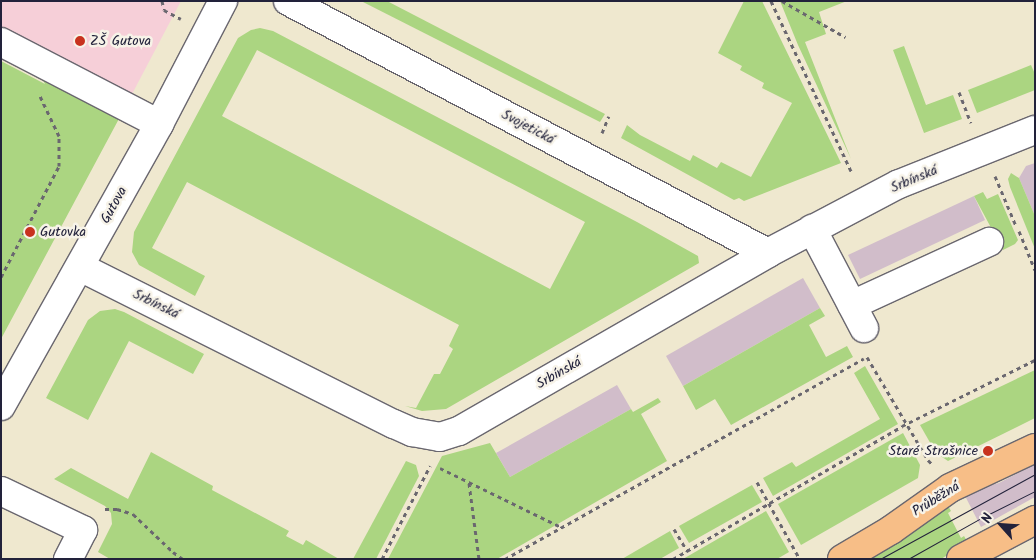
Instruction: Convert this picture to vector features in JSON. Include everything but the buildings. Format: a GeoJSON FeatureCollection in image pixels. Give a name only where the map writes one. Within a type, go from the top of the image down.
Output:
{"type":"FeatureCollection","features":[{"type":"Feature","properties":{"kind":"main road","name":"Průběžná"},"geometry":{"type":"LineString","coordinates":[[842,559],[891,530],[950,488],[1035,448]]}},
{"type":"Feature","properties":{"kind":"main road"},"geometry":{"type":"LineString","coordinates":[[961,559],[1035,520]]}},
{"type":"Feature","properties":{"kind":"street","name":"Gutova"},"geometry":{"type":"LineString","coordinates":[[1,406],[159,124],[223,1]]}},
{"type":"Feature","properties":{"kind":"street","name":"Svojetická"},"geometry":{"type":"LineString","coordinates":[[288,1],[768,253]]}},
{"type":"Feature","properties":{"kind":"street"},"geometry":{"type":"LineString","coordinates":[[1,42],[159,124]]}},
{"type":"Feature","properties":{"kind":"street","name":"Srbínská"},"geometry":{"type":"LineString","coordinates":[[80,266],[394,424],[412,432],[440,436],[458,432],[768,253],[898,184],[1035,130]]}},
{"type":"Feature","properties":{"kind":"street"},"geometry":{"type":"LineString","coordinates":[[812,229],[858,316],[989,242]]}},
{"type":"Feature","properties":{"kind":"street"},"geometry":{"type":"LineString","coordinates":[[1,491],[83,530],[68,559]]}},
{"type":"Feature","properties":{"kind":"path"},"geometry":{"type":"LineString","coordinates":[[162,1],[164,10],[181,20]]}},
{"type":"Feature","properties":{"kind":"path"},"geometry":{"type":"LineString","coordinates":[[771,1],[850,171]]}},
{"type":"Feature","properties":{"kind":"path"},"geometry":{"type":"LineString","coordinates":[[782,1],[845,38]]}},
{"type":"Feature","properties":{"kind":"path"},"geometry":{"type":"LineString","coordinates":[[1,277],[59,166],[59,136],[47,107],[36,91]]}},
{"type":"Feature","properties":{"kind":"path"},"geometry":{"type":"LineString","coordinates":[[960,92],[971,123]]}},
{"type":"Feature","properties":{"kind":"path"},"geometry":{"type":"LineString","coordinates":[[600,136],[609,116]]}},
{"type":"Feature","properties":{"kind":"path"},"geometry":{"type":"LineString","coordinates":[[982,151],[993,171],[1035,270]]}},
{"type":"Feature","properties":{"kind":"path"},"geometry":{"type":"LineString","coordinates":[[858,316],[858,339],[867,356],[928,460],[942,473],[950,488]]}},
{"type":"Feature","properties":{"kind":"path"},"geometry":{"type":"LineString","coordinates":[[505,559],[867,356]]}},
{"type":"Feature","properties":{"kind":"path"},"geometry":{"type":"LineString","coordinates":[[673,559],[907,424],[1035,360]]}},
{"type":"Feature","properties":{"kind":"path"},"geometry":{"type":"LineString","coordinates":[[382,559],[431,463],[561,527]]}},
{"type":"Feature","properties":{"kind":"path"},"geometry":{"type":"LineString","coordinates":[[469,482],[479,559]]}},
{"type":"Feature","properties":{"kind":"path"},"geometry":{"type":"LineString","coordinates":[[757,482],[798,556]]}},
{"type":"Feature","properties":{"kind":"path"},"geometry":{"type":"LineString","coordinates":[[77,527],[103,509],[117,508],[133,514],[183,559]]}},
{"type":"Feature","properties":{"kind":"path"},"geometry":{"type":"LineString","coordinates":[[674,529],[687,551]]}},
{"type":"Feature","properties":{"kind":"shaded area","name":"ZŠ Gutova"},"geometry":{"type":"Polygon","coordinates":[[[1,1],[181,1],[121,115],[1,51],[1,1]]]}},
{"type":"Feature","properties":{"kind":"shaded area"},"geometry":{"type":"Polygon","coordinates":[[[1035,163],[1035,216],[1019,178],[1026,166],[1035,163]]]}},
{"type":"Feature","properties":{"kind":"shaded area"},"geometry":{"type":"Polygon","coordinates":[[[974,196],[985,220],[860,279],[848,255],[974,196]]]}},
{"type":"Feature","properties":{"kind":"shaded area"},"geometry":{"type":"Polygon","coordinates":[[[803,278],[820,308],[683,386],[666,356],[803,278]]]}},
{"type":"Feature","properties":{"kind":"shaded area"},"geometry":{"type":"Polygon","coordinates":[[[617,385],[631,409],[510,477],[496,453],[617,385]]]}},
{"type":"Feature","properties":{"kind":"shaded area"},"geometry":{"type":"Polygon","coordinates":[[[1035,464],[1035,497],[981,527],[963,492],[999,483],[1035,464]]]}},
{"type":"Feature","properties":{"kind":"green space"},"geometry":{"type":"Polygon","coordinates":[[[361,1],[387,1],[605,114],[600,122],[361,1]]]}},
{"type":"Feature","properties":{"kind":"green space"},"geometry":{"type":"Polygon","coordinates":[[[744,1],[762,1],[841,163],[744,201],[739,198],[734,200],[621,138],[627,125],[640,135],[690,161],[693,155],[717,168],[721,162],[751,177],[792,103],[762,88],[764,83],[740,70],[742,66],[718,53],[744,1]]]}},
{"type":"Feature","properties":{"kind":"green space"},"geometry":{"type":"Polygon","coordinates":[[[780,1],[847,1],[819,12],[826,34],[805,42],[851,159],[798,45],[780,1]]]}},
{"type":"Feature","properties":{"kind":"green space"},"geometry":{"type":"Polygon","coordinates":[[[260,28],[273,31],[637,222],[698,256],[699,263],[446,409],[422,411],[405,406],[416,408],[434,374],[440,374],[453,349],[449,346],[459,325],[187,182],[152,248],[205,276],[195,296],[139,265],[132,252],[134,232],[238,38],[251,30],[260,28]],[[257,50],[222,116],[550,289],[585,222],[257,50]]]}},
{"type":"Feature","properties":{"kind":"green space"},"geometry":{"type":"Polygon","coordinates":[[[904,46],[926,105],[953,95],[962,119],[924,133],[893,50],[904,46]]]}},
{"type":"Feature","properties":{"kind":"green space","name":"Gutovka"},"geometry":{"type":"Polygon","coordinates":[[[1,61],[45,84],[42,79],[45,74],[121,115],[1,339],[1,61]]]}},
{"type":"Feature","properties":{"kind":"green space"},"geometry":{"type":"Polygon","coordinates":[[[1031,65],[1035,74],[1035,90],[977,113],[968,90],[1031,65]]]}},
{"type":"Feature","properties":{"kind":"green space"},"geometry":{"type":"Polygon","coordinates":[[[1011,173],[1019,178],[1035,216],[1035,249],[1010,187],[1008,179],[1011,173]]]}},
{"type":"Feature","properties":{"kind":"green space"},"geometry":{"type":"Polygon","coordinates":[[[983,192],[987,199],[998,194],[1018,240],[1015,244],[1003,250],[974,196],[983,192]]]}},
{"type":"Feature","properties":{"kind":"green space"},"geometry":{"type":"Polygon","coordinates":[[[820,308],[825,316],[809,325],[826,357],[847,346],[853,357],[731,425],[715,399],[696,410],[683,386],[820,308]]]}},
{"type":"Feature","properties":{"kind":"green space"},"geometry":{"type":"Polygon","coordinates":[[[115,309],[204,354],[193,374],[129,341],[88,420],[46,398],[88,320],[100,311],[115,309]]]}},
{"type":"Feature","properties":{"kind":"green space"},"geometry":{"type":"Polygon","coordinates":[[[865,366],[898,424],[773,496],[763,478],[792,462],[796,467],[880,419],[854,373],[865,366]]]}},
{"type":"Feature","properties":{"kind":"green space"},"geometry":{"type":"Polygon","coordinates":[[[1035,370],[1035,418],[948,461],[936,453],[920,425],[1035,370]]]}},
{"type":"Feature","properties":{"kind":"green space"},"geometry":{"type":"Polygon","coordinates":[[[658,398],[661,402],[641,414],[667,461],[497,559],[388,559],[442,456],[490,443],[510,477],[631,409],[633,412],[658,398]]]}},
{"type":"Feature","properties":{"kind":"green space"},"geometry":{"type":"Polygon","coordinates":[[[903,433],[920,465],[918,478],[801,545],[778,504],[903,433]]]}},
{"type":"Feature","properties":{"kind":"green space"},"geometry":{"type":"Polygon","coordinates":[[[151,452],[213,486],[212,490],[289,531],[286,536],[303,545],[306,540],[339,559],[110,559],[98,552],[112,524],[111,513],[105,506],[54,479],[71,468],[128,499],[151,452]]]}},
{"type":"Feature","properties":{"kind":"green space"},"geometry":{"type":"Polygon","coordinates":[[[406,461],[416,465],[419,476],[376,559],[353,559],[406,461]]]}},
{"type":"Feature","properties":{"kind":"green space"},"geometry":{"type":"Polygon","coordinates":[[[752,485],[762,502],[689,543],[679,526],[752,485]]]}},
{"type":"Feature","properties":{"kind":"green space"},"geometry":{"type":"Polygon","coordinates":[[[946,502],[951,511],[948,513],[961,538],[964,536],[968,543],[941,559],[863,559],[924,524],[946,502]]]}},
{"type":"Feature","properties":{"kind":"green space"},"geometry":{"type":"Polygon","coordinates":[[[766,511],[789,552],[777,559],[683,559],[766,511]]]}},
{"type":"Feature","properties":{"kind":"green space"},"geometry":{"type":"Polygon","coordinates":[[[670,531],[679,548],[660,559],[622,559],[670,531]]]}},
{"type":"Feature","properties":{"kind":"tram line"},"geometry":{"type":"LineString","coordinates":[[880,559],[1035,474]]}},
{"type":"Feature","properties":{"kind":"tram line"},"geometry":{"type":"LineString","coordinates":[[908,559],[981,518],[1035,491]]}},
{"type":"Feature","properties":{"kind":"place","name":"ZŠ Gutova"},"geometry":{"type":"Point","coordinates":[80,41]}},
{"type":"Feature","properties":{"kind":"place","name":"Gutovka"},"geometry":{"type":"Point","coordinates":[30,232]}},
{"type":"Feature","properties":{"kind":"place","name":"Staré Strašnice"},"geometry":{"type":"Point","coordinates":[988,451]}}]}
